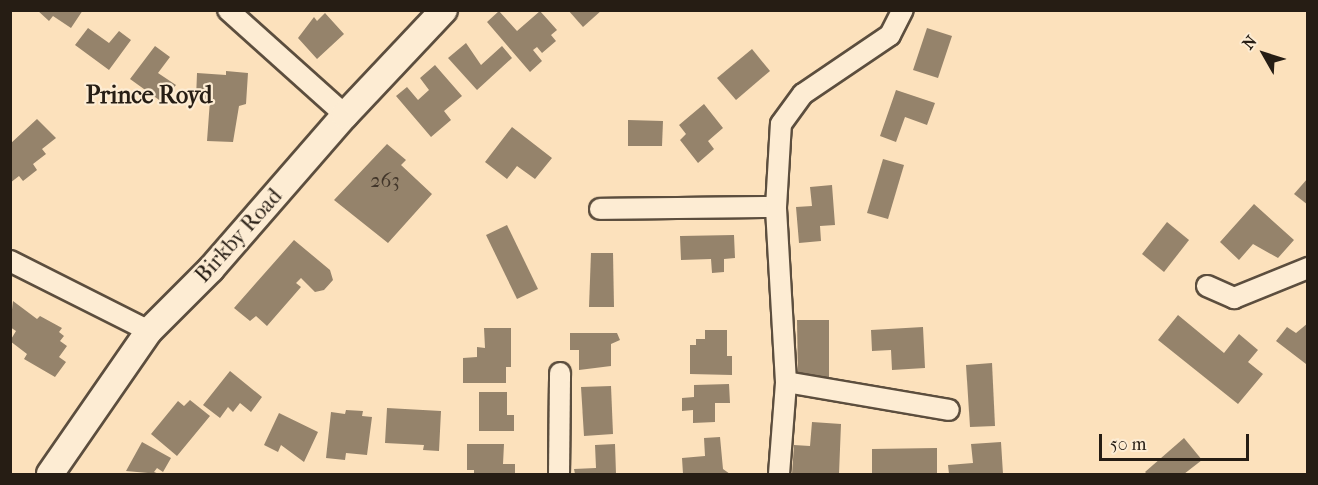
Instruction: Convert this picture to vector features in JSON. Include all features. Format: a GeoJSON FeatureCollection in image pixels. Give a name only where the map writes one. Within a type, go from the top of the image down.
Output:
{"type":"FeatureCollection","features":[{"type":"Feature","properties":{"kind":"street"},"geometry":{"type":"LineString","coordinates":[[228,10],[345,115]]}},
{"type":"Feature","properties":{"kind":"street","name":"Birkby Road"},"geometry":{"type":"LineString","coordinates":[[50,474],[149,332],[211,269],[345,115],[444,10]]}},
{"type":"Feature","properties":{"kind":"street"},"geometry":{"type":"LineString","coordinates":[[779,474],[786,382],[776,207],[778,138],[791,107],[803,94],[890,35],[903,10]]}},
{"type":"Feature","properties":{"kind":"street"},"geometry":{"type":"LineString","coordinates":[[600,209],[776,207]]}},
{"type":"Feature","properties":{"kind":"street"},"geometry":{"type":"LineString","coordinates":[[10,261],[149,332]]}},
{"type":"Feature","properties":{"kind":"street"},"geometry":{"type":"LineString","coordinates":[[1207,286],[1234,298],[1308,268]]}},
{"type":"Feature","properties":{"kind":"street"},"geometry":{"type":"LineString","coordinates":[[559,474],[560,373]]}},
{"type":"Feature","properties":{"kind":"street"},"geometry":{"type":"LineString","coordinates":[[786,382],[949,410]]}},
{"type":"Feature","properties":{"kind":"building"},"geometry":{"type":"Polygon","coordinates":[[[37,10],[83,10],[71,28],[53,16],[49,21],[37,10]]]}},
{"type":"Feature","properties":{"kind":"building"},"geometry":{"type":"Polygon","coordinates":[[[568,10],[602,10],[583,27],[568,10]]]}},
{"type":"Feature","properties":{"kind":"building"},"geometry":{"type":"Polygon","coordinates":[[[499,11],[517,31],[540,11],[557,30],[551,35],[556,41],[542,53],[537,47],[533,50],[542,61],[530,72],[487,22],[499,11]]]}},
{"type":"Feature","properties":{"kind":"building"},"geometry":{"type":"Polygon","coordinates":[[[325,13],[344,34],[317,59],[298,38],[314,17],[317,21],[325,13]]]}},
{"type":"Feature","properties":{"kind":"building"},"geometry":{"type":"Polygon","coordinates":[[[88,28],[109,43],[119,31],[131,40],[109,70],[75,45],[88,28]]]}},
{"type":"Feature","properties":{"kind":"building"},"geometry":{"type":"Polygon","coordinates":[[[927,28],[952,36],[938,78],[913,70],[927,28]]]}},
{"type":"Feature","properties":{"kind":"building"},"geometry":{"type":"Polygon","coordinates":[[[466,43],[481,65],[502,46],[512,58],[477,90],[448,58],[466,43]]]}},
{"type":"Feature","properties":{"kind":"building"},"geometry":{"type":"Polygon","coordinates":[[[155,46],[170,57],[158,73],[176,85],[162,102],[130,79],[155,46]]]}},
{"type":"Feature","properties":{"kind":"building"},"geometry":{"type":"Polygon","coordinates":[[[752,49],[770,71],[736,100],[717,78],[752,49]]]}},
{"type":"Feature","properties":{"kind":"building"},"geometry":{"type":"Polygon","coordinates":[[[435,65],[462,96],[444,111],[451,120],[431,137],[396,96],[407,87],[418,100],[429,90],[420,78],[435,65]]]}},
{"type":"Feature","properties":{"kind":"building"},"geometry":{"type":"Polygon","coordinates":[[[226,71],[248,73],[246,104],[239,106],[233,142],[207,141],[210,100],[196,99],[197,73],[226,75],[226,71]]]}},
{"type":"Feature","properties":{"kind":"building"},"geometry":{"type":"Polygon","coordinates":[[[896,90],[935,103],[927,125],[905,117],[896,142],[880,136],[896,90]]]}},
{"type":"Feature","properties":{"kind":"building"},"geometry":{"type":"Polygon","coordinates":[[[704,104],[723,128],[708,141],[714,149],[698,163],[680,140],[686,134],[679,125],[704,104]]]}},
{"type":"Feature","properties":{"kind":"building"},"geometry":{"type":"Polygon","coordinates":[[[37,119],[56,138],[42,149],[46,154],[33,164],[37,170],[23,181],[19,176],[10,183],[10,144],[37,119]]]}},
{"type":"Feature","properties":{"kind":"building"},"geometry":{"type":"Polygon","coordinates":[[[628,120],[663,121],[662,146],[628,146],[628,120]]]}},
{"type":"Feature","properties":{"kind":"building"},"geometry":{"type":"Polygon","coordinates":[[[512,127],[552,158],[535,179],[517,166],[507,179],[485,162],[512,127]]]}},
{"type":"Feature","properties":{"kind":"building"},"geometry":{"type":"Polygon","coordinates":[[[387,144],[406,160],[401,165],[432,194],[388,243],[334,200],[387,144]]]}},
{"type":"Feature","properties":{"kind":"building"},"geometry":{"type":"Polygon","coordinates":[[[883,159],[904,165],[888,219],[867,213],[883,159]]]}},
{"type":"Feature","properties":{"kind":"building"},"geometry":{"type":"Polygon","coordinates":[[[1308,178],[1308,205],[1294,194],[1308,178]]]}},
{"type":"Feature","properties":{"kind":"building"},"geometry":{"type":"Polygon","coordinates":[[[832,185],[835,225],[820,226],[821,241],[799,243],[796,207],[812,206],[810,187],[832,185]]]}},
{"type":"Feature","properties":{"kind":"building"},"geometry":{"type":"Polygon","coordinates":[[[1254,204],[1294,240],[1278,258],[1253,244],[1239,260],[1220,242],[1254,204]]]}},
{"type":"Feature","properties":{"kind":"building"},"geometry":{"type":"Polygon","coordinates":[[[1167,222],[1189,240],[1164,272],[1142,254],[1167,222]]]}},
{"type":"Feature","properties":{"kind":"building"},"geometry":{"type":"Polygon","coordinates":[[[507,225],[538,289],[517,299],[486,235],[507,225]]]}},
{"type":"Feature","properties":{"kind":"building"},"geometry":{"type":"Polygon","coordinates":[[[734,235],[735,258],[724,259],[724,272],[712,273],[711,259],[681,260],[680,236],[734,235]]]}},
{"type":"Feature","properties":{"kind":"building"},"geometry":{"type":"Polygon","coordinates":[[[294,240],[330,270],[333,280],[324,290],[315,292],[301,278],[296,283],[301,287],[267,326],[256,316],[250,321],[234,308],[294,240]]]}},
{"type":"Feature","properties":{"kind":"building"},"geometry":{"type":"Polygon","coordinates":[[[591,253],[613,253],[614,307],[589,307],[591,253]]]}},
{"type":"Feature","properties":{"kind":"building"},"geometry":{"type":"Polygon","coordinates":[[[13,301],[37,319],[40,316],[62,328],[59,332],[64,336],[60,341],[67,346],[59,357],[66,362],[55,377],[24,359],[27,354],[10,341],[16,331],[10,327],[13,301]]]}},
{"type":"Feature","properties":{"kind":"building"},"geometry":{"type":"Polygon","coordinates":[[[1178,315],[1224,353],[1239,334],[1258,350],[1248,362],[1263,374],[1238,404],[1158,340],[1178,315]]]}},
{"type":"Feature","properties":{"kind":"building"},"geometry":{"type":"Polygon","coordinates":[[[797,320],[829,320],[829,377],[798,378],[797,320]]]}},
{"type":"Feature","properties":{"kind":"building"},"geometry":{"type":"Polygon","coordinates":[[[1308,323],[1308,362],[1306,364],[1276,341],[1287,327],[1296,333],[1308,323]]]}},
{"type":"Feature","properties":{"kind":"building"},"geometry":{"type":"Polygon","coordinates":[[[923,327],[925,368],[892,370],[891,350],[872,351],[871,330],[923,327]]]}},
{"type":"Feature","properties":{"kind":"building"},"geometry":{"type":"Polygon","coordinates":[[[484,328],[511,328],[511,367],[506,367],[506,383],[463,383],[463,358],[477,357],[477,347],[485,348],[484,328]]]}},
{"type":"Feature","properties":{"kind":"building"},"geometry":{"type":"Polygon","coordinates":[[[705,330],[727,330],[727,356],[732,356],[732,375],[690,374],[690,345],[696,345],[696,339],[705,339],[705,330]]]}},
{"type":"Feature","properties":{"kind":"building"},"geometry":{"type":"Polygon","coordinates":[[[570,333],[617,333],[620,340],[611,344],[611,366],[579,370],[579,350],[570,350],[570,333]]]}},
{"type":"Feature","properties":{"kind":"building"},"geometry":{"type":"Polygon","coordinates":[[[992,363],[995,426],[970,427],[966,365],[992,363]]]}},
{"type":"Feature","properties":{"kind":"building"},"geometry":{"type":"Polygon","coordinates":[[[230,371],[262,397],[251,412],[240,403],[233,412],[228,407],[220,418],[203,405],[230,371]]]}},
{"type":"Feature","properties":{"kind":"building"},"geometry":{"type":"Polygon","coordinates":[[[729,384],[730,403],[715,403],[715,422],[693,423],[693,410],[682,411],[682,398],[694,397],[694,385],[729,384]]]}},
{"type":"Feature","properties":{"kind":"building"},"geometry":{"type":"Polygon","coordinates":[[[611,386],[613,434],[584,436],[581,387],[611,386]]]}},
{"type":"Feature","properties":{"kind":"building"},"geometry":{"type":"Polygon","coordinates":[[[479,392],[507,392],[507,415],[514,415],[514,431],[479,431],[479,392]]]}},
{"type":"Feature","properties":{"kind":"building"},"geometry":{"type":"Polygon","coordinates":[[[190,400],[210,416],[177,456],[151,434],[178,401],[184,406],[190,400]]]}},
{"type":"Feature","properties":{"kind":"building"},"geometry":{"type":"Polygon","coordinates":[[[387,408],[441,411],[439,451],[423,450],[424,445],[385,443],[387,408]]]}},
{"type":"Feature","properties":{"kind":"building"},"geometry":{"type":"Polygon","coordinates":[[[346,410],[363,411],[362,416],[372,417],[367,455],[346,453],[345,460],[326,458],[331,412],[345,414],[346,410]]]}},
{"type":"Feature","properties":{"kind":"building"},"geometry":{"type":"Polygon","coordinates":[[[279,413],[318,432],[304,462],[281,445],[278,452],[264,445],[279,413]]]}},
{"type":"Feature","properties":{"kind":"building"},"geometry":{"type":"Polygon","coordinates":[[[812,422],[841,424],[839,474],[792,474],[794,445],[810,446],[812,422]]]}},
{"type":"Feature","properties":{"kind":"building"},"geometry":{"type":"Polygon","coordinates":[[[720,437],[723,469],[730,474],[683,474],[682,458],[705,456],[704,438],[720,437]]]}},
{"type":"Feature","properties":{"kind":"building"},"geometry":{"type":"Polygon","coordinates":[[[1184,438],[1202,460],[1184,474],[1147,474],[1145,472],[1184,438]]]}},
{"type":"Feature","properties":{"kind":"building"},"geometry":{"type":"Polygon","coordinates":[[[142,442],[171,458],[163,472],[157,468],[154,472],[159,474],[126,471],[142,442]]]}},
{"type":"Feature","properties":{"kind":"building"},"geometry":{"type":"Polygon","coordinates":[[[1001,442],[1003,474],[949,474],[948,465],[973,463],[971,444],[1001,442]]]}},
{"type":"Feature","properties":{"kind":"building"},"geometry":{"type":"Polygon","coordinates":[[[467,444],[504,444],[503,464],[515,464],[515,474],[474,474],[474,470],[467,470],[467,444]]]}},
{"type":"Feature","properties":{"kind":"building"},"geometry":{"type":"Polygon","coordinates":[[[615,444],[616,474],[575,474],[574,469],[596,468],[595,445],[615,444]]]}},
{"type":"Feature","properties":{"kind":"building"},"geometry":{"type":"Polygon","coordinates":[[[937,448],[937,474],[872,474],[872,449],[937,448]]]}},
{"type":"Feature","properties":{"kind":"district","name":"Prince Royd"},"geometry":{"type":"Point","coordinates":[149,96]}}]}
